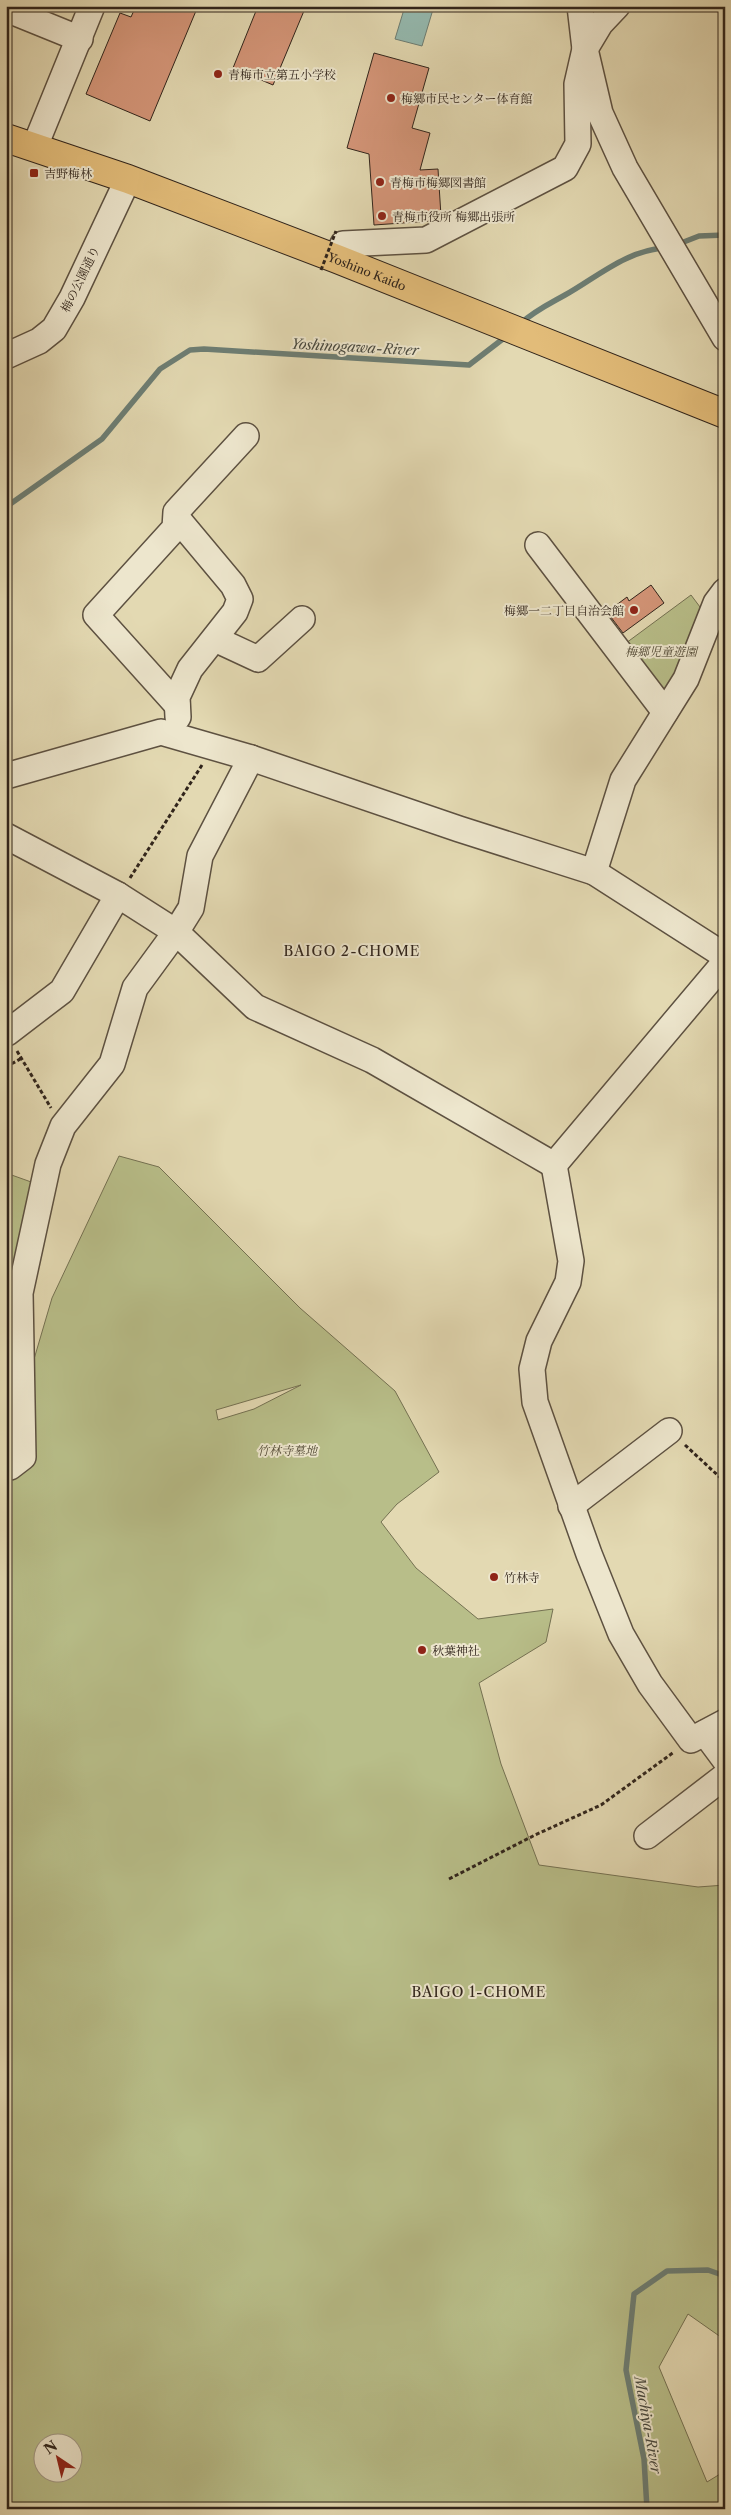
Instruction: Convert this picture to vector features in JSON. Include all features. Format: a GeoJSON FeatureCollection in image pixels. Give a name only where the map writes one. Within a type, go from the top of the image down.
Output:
{"type":"FeatureCollection","features":[{"type":"Feature","properties":{"kind":"main road","name":"Yoshino Kaido"},"geometry":{"type":"LineString","coordinates":[[6,138],[36,146],[128,179],[329,265],[505,327],[725,414]]}},
{"type":"Feature","properties":{"kind":"street"},"geometry":{"type":"LineString","coordinates":[[36,146],[92,6]]}},
{"type":"Feature","properties":{"kind":"street"},"geometry":{"type":"LineString","coordinates":[[580,6],[585,49],[600,113],[625,168],[725,338]]}},
{"type":"Feature","properties":{"kind":"street"},"geometry":{"type":"LineString","coordinates":[[329,265],[343,244],[426,240],[565,168],[578,144],[577,84],[585,49],[600,24],[617,6]]}},
{"type":"Feature","properties":{"kind":"street"},"geometry":{"type":"LineString","coordinates":[[6,9],[80,39]]}},
{"type":"Feature","properties":{"kind":"street","name":"梅の公園通り"},"geometry":{"type":"LineString","coordinates":[[6,356],[38,341],[54,329],[72,298],[128,179]]}},
{"type":"Feature","properties":{"kind":"street"},"geometry":{"type":"LineString","coordinates":[[177,705],[96,615],[175,528],[176,512],[246,436]]}},
{"type":"Feature","properties":{"kind":"street"},"geometry":{"type":"LineString","coordinates":[[177,518],[238,592],[240,599],[235,612],[190,668],[177,697],[179,737]]}},
{"type":"Feature","properties":{"kind":"street"},"geometry":{"type":"LineString","coordinates":[[538,545],[665,712]]}},
{"type":"Feature","properties":{"kind":"street"},"geometry":{"type":"LineString","coordinates":[[594,872],[623,780],[686,679],[716,603],[725,592]]}},
{"type":"Feature","properties":{"kind":"street"},"geometry":{"type":"LineString","coordinates":[[215,639],[258,659],[302,619]]}},
{"type":"Feature","properties":{"kind":"street"},"geometry":{"type":"LineString","coordinates":[[6,776],[161,732],[251,758],[459,829],[594,872],[725,956]]}},
{"type":"Feature","properties":{"kind":"street"},"geometry":{"type":"LineString","coordinates":[[6,1452],[10,1467],[23,1457],[20,1293],[48,1164],[63,1126],[112,1064],[135,988],[191,908],[200,856],[251,758]]}},
{"type":"Feature","properties":{"kind":"street"},"geometry":{"type":"LineString","coordinates":[[6,836],[118,895],[176,932],[255,1007],[372,1060],[554,1165],[571,1261],[568,1282],[539,1341],[532,1369],[535,1402],[571,1506],[621,1634],[650,1684],[707,1731],[725,1760]]}},
{"type":"Feature","properties":{"kind":"street"},"geometry":{"type":"LineString","coordinates":[[6,1033],[62,991],[118,895]]}},
{"type":"Feature","properties":{"kind":"street"},"geometry":{"type":"LineString","coordinates":[[554,1165],[725,962]]}},
{"type":"Feature","properties":{"kind":"street"},"geometry":{"type":"LineString","coordinates":[[571,1506],[670,1431]]}},
{"type":"Feature","properties":{"kind":"street"},"geometry":{"type":"LineString","coordinates":[[647,1836],[725,1776]]}},
{"type":"Feature","properties":{"kind":"path"},"geometry":{"type":"LineString","coordinates":[[329,265],[336,231]]}},
{"type":"Feature","properties":{"kind":"path"},"geometry":{"type":"LineString","coordinates":[[118,895],[213,747]]}},
{"type":"Feature","properties":{"kind":"path"},"geometry":{"type":"LineString","coordinates":[[6,1033],[63,1126]]}},
{"type":"Feature","properties":{"kind":"path"},"geometry":{"type":"LineString","coordinates":[[6,1067],[22,1058]]}},
{"type":"Feature","properties":{"kind":"path"},"geometry":{"type":"LineString","coordinates":[[670,1431],[725,1482]]}},
{"type":"Feature","properties":{"kind":"path"},"geometry":{"type":"LineString","coordinates":[[449,1880],[535,1835],[601,1805],[707,1731]]}},
{"type":"Feature","properties":{"kind":"green space","name":"梅郷児童遊園"},"geometry":{"type":"Polygon","coordinates":[[[691,595],[703,611],[668,696],[622,646],[691,595]]]}},
{"type":"Feature","properties":{"kind":"green space","name":"竹林寺墓地"},"geometry":{"type":"Polygon","coordinates":[[[119,1156],[159,1167],[300,1308],[395,1391],[439,1472],[397,1504],[381,1522],[416,1568],[478,1619],[553,1609],[546,1642],[479,1683],[501,1764],[539,1865],[698,1887],[725,1885],[725,2340],[688,2314],[659,2367],[707,2482],[725,2471],[725,2509],[6,2509],[6,1173],[34,1183],[22,1400],[52,1298],[119,1156]],[[301,1385],[216,1410],[218,1420],[254,1409],[301,1385]]]}},
{"type":"Feature","properties":{"kind":"water"},"geometry":{"type":"Polygon","coordinates":[[[405,6],[434,6],[422,46],[395,39],[405,6]]]}},
{"type":"Feature","properties":{"kind":"building"},"geometry":{"type":"Polygon","coordinates":[[[136,6],[198,6],[150,121],[86,94],[120,13],[131,17],[136,6]]]}},
{"type":"Feature","properties":{"kind":"building"},"geometry":{"type":"Polygon","coordinates":[[[258,6],[306,6],[273,85],[233,68],[258,6]]]}},
{"type":"Feature","properties":{"kind":"building"},"geometry":{"type":"Polygon","coordinates":[[[374,53],[429,68],[412,128],[430,133],[420,170],[438,169],[441,216],[431,221],[374,225],[369,154],[347,148],[374,53]]]}},
{"type":"Feature","properties":{"kind":"building"},"geometry":{"type":"Polygon","coordinates":[[[651,585],[664,603],[623,633],[607,612],[627,597],[629,601],[651,585]]]}},
{"type":"Feature","properties":{"kind":"waterway","name":"Yoshinogawa-River"},"geometry":{"type":"LineString","coordinates":[[676,245],[699,236],[725,235]]}},
{"type":"Feature","properties":{"kind":"waterway","name":"Yoshinogawa-River"},"geometry":{"type":"LineString","coordinates":[[520,324],[542,308],[625,259],[651,250],[665,248]]}},
{"type":"Feature","properties":{"kind":"waterway","name":"Yoshinogawa-River"},"geometry":{"type":"LineString","coordinates":[[6,507],[102,439],[160,369],[190,350],[204,349],[469,365],[508,335]]}},
{"type":"Feature","properties":{"kind":"waterway","name":"Machiya-River"},"geometry":{"type":"LineString","coordinates":[[647,2509],[644,2459],[626,2370],[634,2294],[667,2271],[708,2270],[725,2276]]}},
{"type":"Feature","properties":{"kind":"place","name":"青梅市立第五小学校"},"geometry":{"type":"Point","coordinates":[218,74]}},
{"type":"Feature","properties":{"kind":"place","name":"梅郷市民センター体育館"},"geometry":{"type":"Point","coordinates":[391,98]}},
{"type":"Feature","properties":{"kind":"place","name":"吉野梅林"},"geometry":{"type":"Point","coordinates":[34,173]}},
{"type":"Feature","properties":{"kind":"place","name":"青梅市梅郷図書館"},"geometry":{"type":"Point","coordinates":[380,182]}},
{"type":"Feature","properties":{"kind":"place","name":"青梅市役所 梅郷出張所"},"geometry":{"type":"Point","coordinates":[382,216]}},
{"type":"Feature","properties":{"kind":"place","name":"梅郷一二丁目自治会館"},"geometry":{"type":"Point","coordinates":[634,610]}},
{"type":"Feature","properties":{"kind":"place","name":"竹林寺"},"geometry":{"type":"Point","coordinates":[494,1577]}},
{"type":"Feature","properties":{"kind":"place","name":"秋葉神社"},"geometry":{"type":"Point","coordinates":[422,1650]}},
{"type":"Feature","properties":{"kind":"district","name":"BAIGO 2-CHOME"},"geometry":{"type":"Point","coordinates":[352,951]}},
{"type":"Feature","properties":{"kind":"district","name":"BAIGO 1-CHOME"},"geometry":{"type":"Point","coordinates":[479,1992]}}]}
